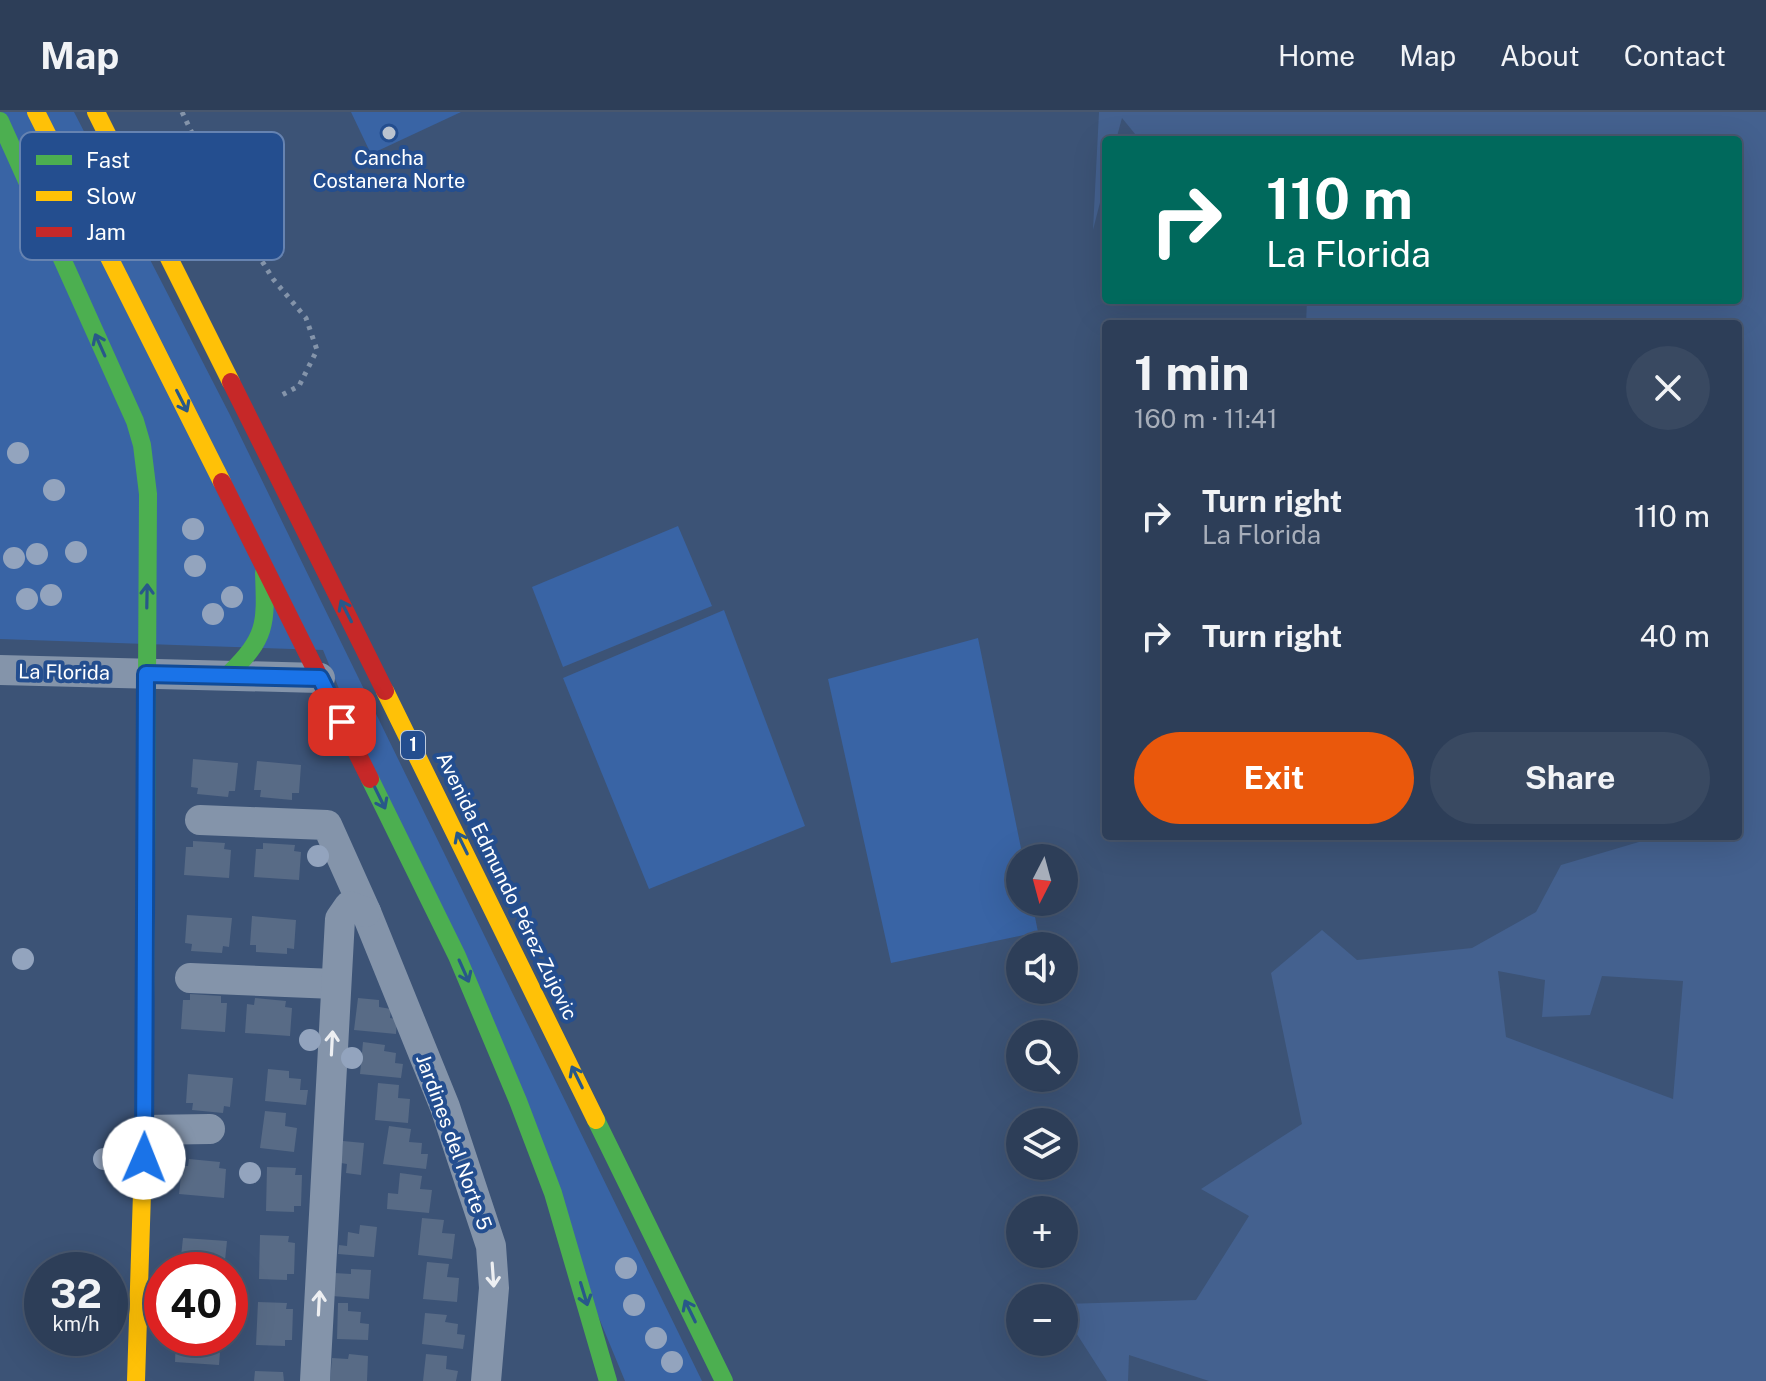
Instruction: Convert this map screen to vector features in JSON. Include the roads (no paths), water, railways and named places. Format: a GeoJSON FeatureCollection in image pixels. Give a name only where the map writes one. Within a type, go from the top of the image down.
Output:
{"type":"FeatureCollection","features":[{"type":"Feature","properties":{"kind":"main road"},"geometry":{"type":"LineString","coordinates":[[36,112],[46,132]]}},
{"type":"Feature","properties":{"kind":"main road","name":"Avenida Edmundo Pérez Zujovic"},"geometry":{"type":"LineString","coordinates":[[96,112],[106,132]]}},
{"type":"Feature","properties":{"kind":"main road"},"geometry":{"type":"LineString","coordinates":[[0,121],[20,165]]}},
{"type":"Feature","properties":{"kind":"main road"},"geometry":{"type":"LineString","coordinates":[[63,260],[135,421],[142,445],[148,494],[144,1130],[149,1252]]}},
{"type":"Feature","properties":{"kind":"main road"},"geometry":{"type":"LineString","coordinates":[[110,260],[457,956],[553,1193],[608,1381]]}},
{"type":"Feature","properties":{"kind":"main road","name":"Avenida Edmundo Pérez Zujovic"},"geometry":{"type":"LineString","coordinates":[[170,260],[556,1034],[724,1381]]}},
{"type":"Feature","properties":{"kind":"main road"},"geometry":{"type":"LineString","coordinates":[[229,674],[251,653],[265,627],[263,563]]}},
{"type":"Feature","properties":{"kind":"main road"},"geometry":{"type":"LineString","coordinates":[[553,1193],[567,1307]]}},
{"type":"Feature","properties":{"kind":"main road"},"geometry":{"type":"LineString","coordinates":[[136,1381],[144,1336]]}},
{"type":"Feature","properties":{"kind":"street","name":"La Florida"},"geometry":{"type":"LineString","coordinates":[[0,670],[320,678]]}},
{"type":"Feature","properties":{"kind":"street","name":"Jardines del Norte 5"},"geometry":{"type":"LineString","coordinates":[[200,820],[327,825],[445,1107],[491,1246],[494,1288],[486,1381]]}},
{"type":"Feature","properties":{"kind":"street"},"geometry":{"type":"LineString","coordinates":[[315,1381],[340,919],[349,906],[366,912]]}},
{"type":"Feature","properties":{"kind":"street"},"geometry":{"type":"LineString","coordinates":[[190,978],[335,984]]}},
{"type":"Feature","properties":{"kind":"street"},"geometry":{"type":"LineString","coordinates":[[144,1130],[210,1129]]}},
{"type":"Feature","properties":{"kind":"place","name":"Cancha Costanera Norte"},"geometry":{"type":"Point","coordinates":[389,133]}}]}
